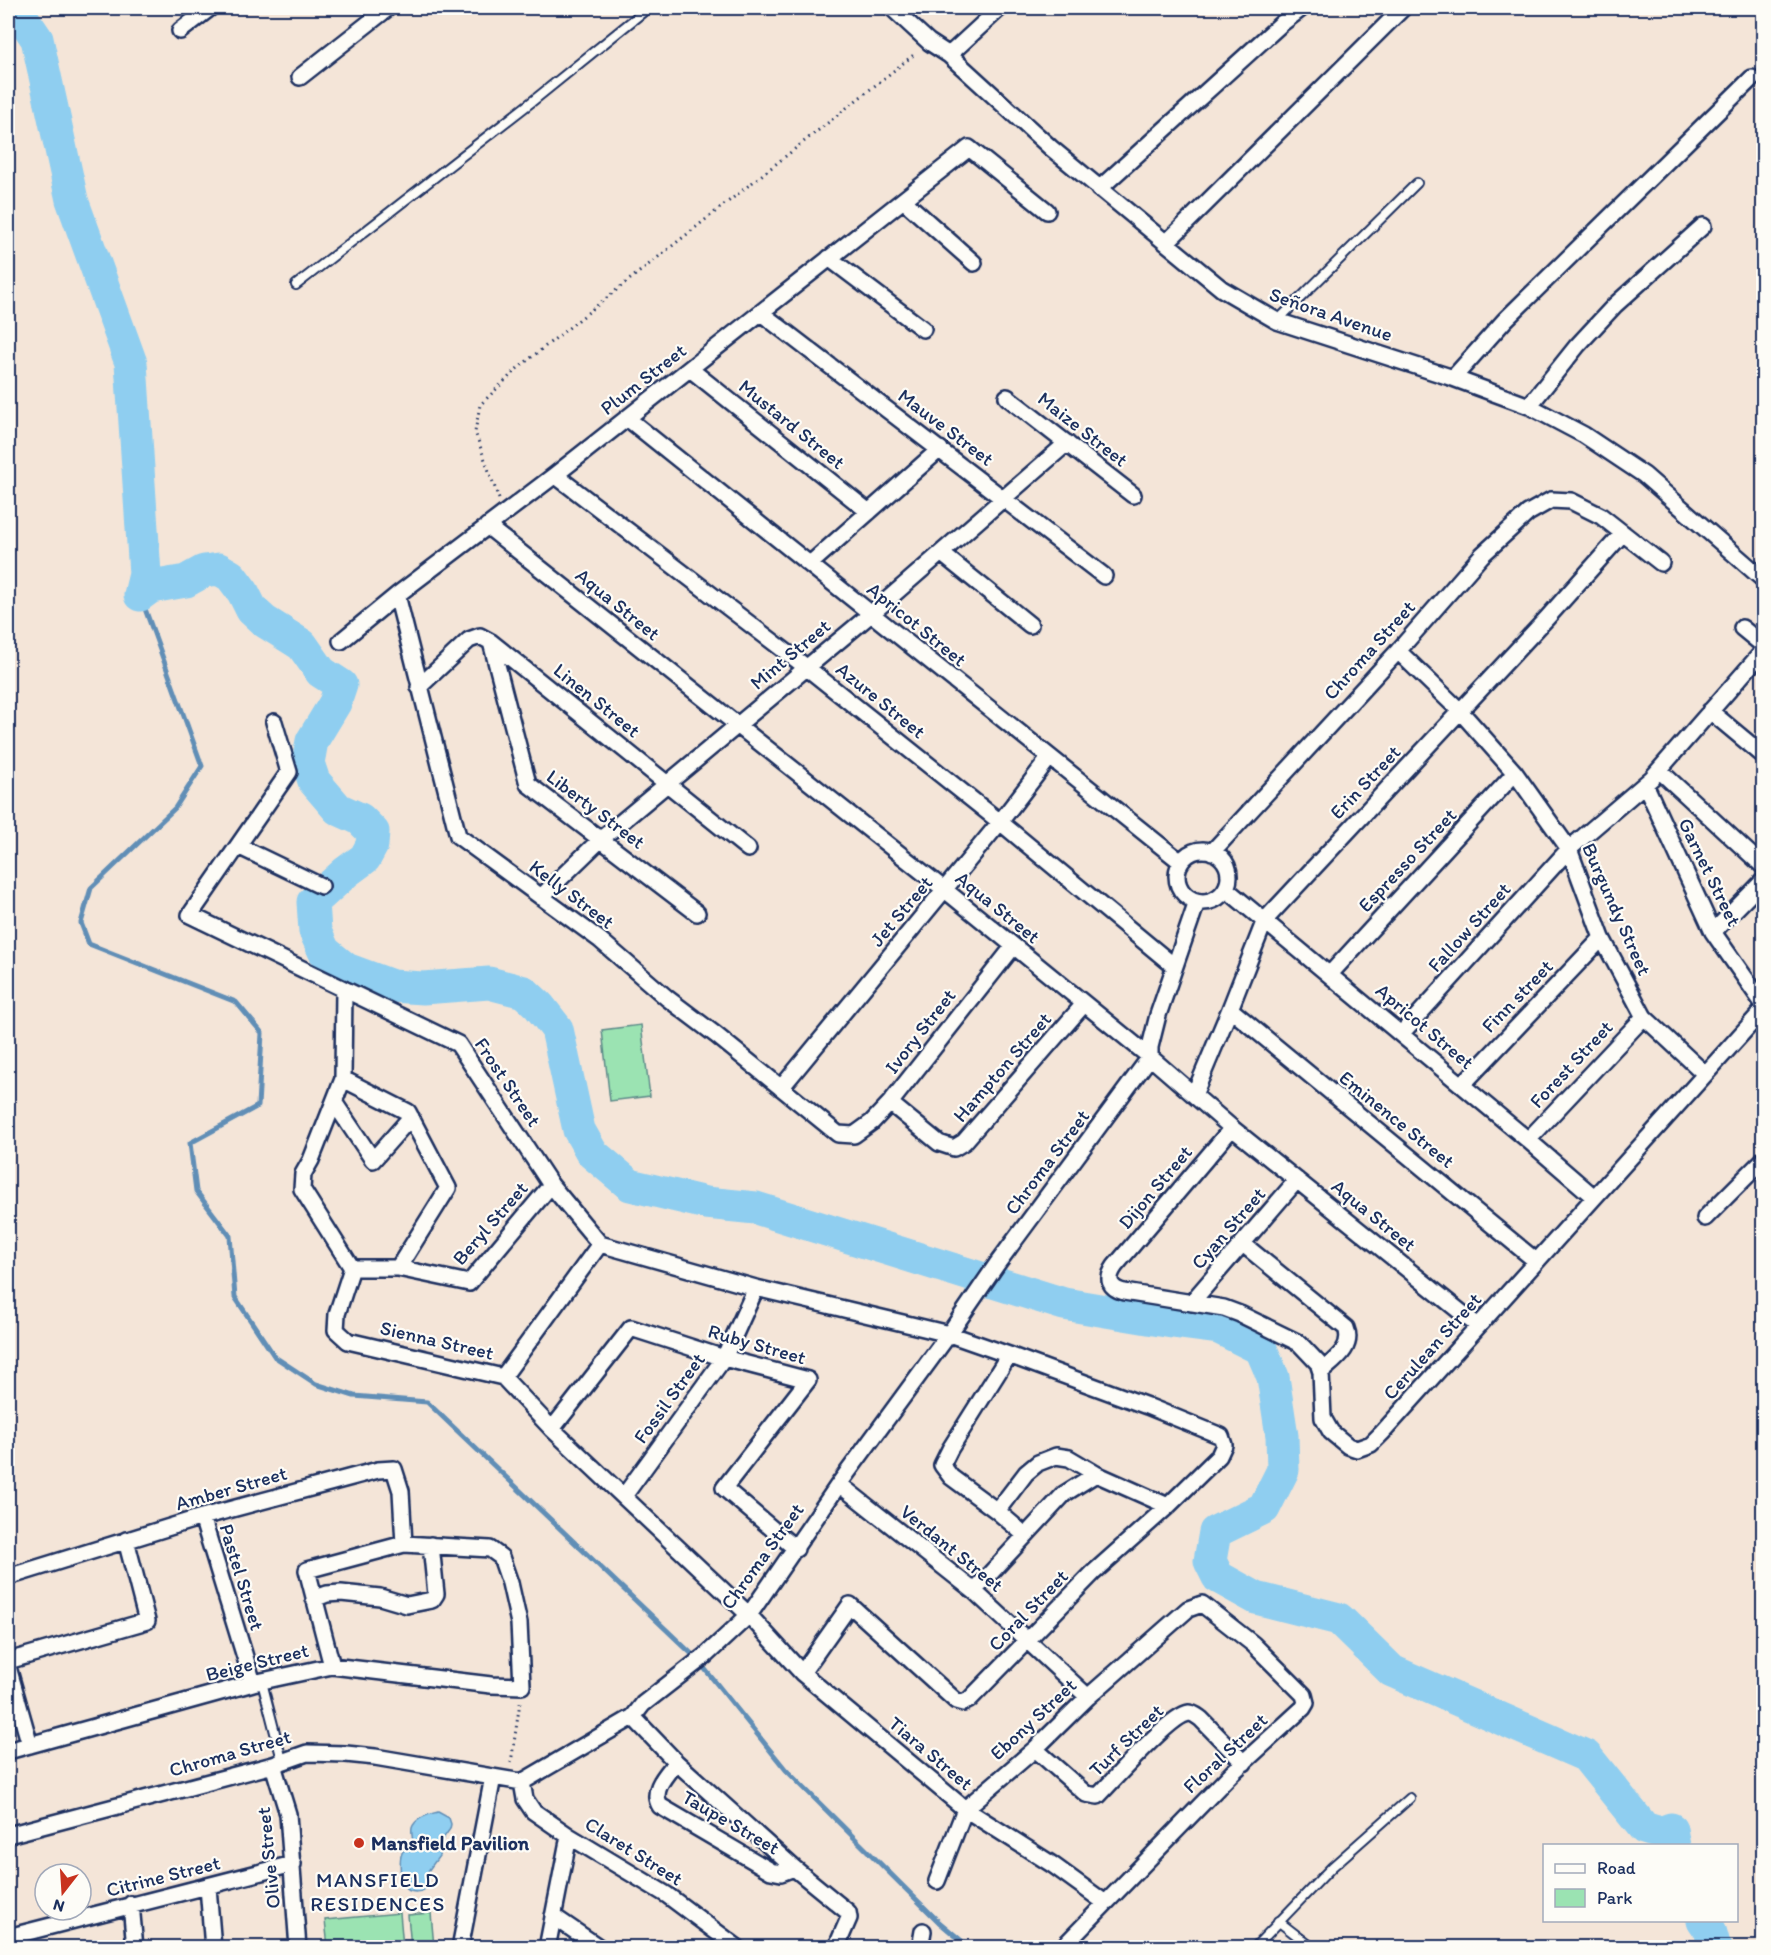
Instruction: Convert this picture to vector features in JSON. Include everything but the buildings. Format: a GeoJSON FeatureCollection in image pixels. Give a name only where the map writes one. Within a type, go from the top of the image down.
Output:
{"type":"FeatureCollection","features":[{"type":"Feature","properties":{"kind":"street"},"geometry":{"type":"LineString","coordinates":[[180,31],[210,8]]}},
{"type":"Feature","properties":{"kind":"street"},"geometry":{"type":"LineString","coordinates":[[300,77],[388,8]]}},
{"type":"Feature","properties":{"kind":"street","name":"Señora Avenue"},"geometry":{"type":"LineString","coordinates":[[892,8],[929,42],[949,55],[1099,189],[1222,289],[1277,321],[1453,378],[1529,406],[1584,435],[1644,475],[1764,580]]}},
{"type":"Feature","properties":{"kind":"street"},"geometry":{"type":"LineString","coordinates":[[949,55],[1000,8]]}},
{"type":"Feature","properties":{"kind":"street"},"geometry":{"type":"LineString","coordinates":[[1099,189],[1281,24],[1302,8]]}},
{"type":"Feature","properties":{"kind":"street"},"geometry":{"type":"LineString","coordinates":[[1166,243],[1403,8]]}},
{"type":"Feature","properties":{"kind":"street"},"geometry":{"type":"LineString","coordinates":[[1453,378],[1505,320],[1752,78]]}},
{"type":"Feature","properties":{"kind":"street","name":"Plum Street"},"geometry":{"type":"LineString","coordinates":[[341,641],[969,148],[1047,211]]}},
{"type":"Feature","properties":{"kind":"street"},"geometry":{"type":"LineString","coordinates":[[903,200],[974,263]]}},
{"type":"Feature","properties":{"kind":"street"},"geometry":{"type":"LineString","coordinates":[[1529,406],[1577,346],[1615,305],[1703,226]]}},
{"type":"Feature","properties":{"kind":"street"},"geometry":{"type":"LineString","coordinates":[[829,258],[923,329]]}},
{"type":"Feature","properties":{"kind":"street","name":"Mauve Street"},"geometry":{"type":"LineString","coordinates":[[761,313],[1104,576]]}},
{"type":"Feature","properties":{"kind":"street","name":"Mustard Street"},"geometry":{"type":"LineString","coordinates":[[690,369],[869,512]]}},
{"type":"Feature","properties":{"kind":"street","name":"Maize Street"},"geometry":{"type":"LineString","coordinates":[[1007,396],[1133,495]]}},
{"type":"Feature","properties":{"kind":"street","name":"Apricot Street"},"geometry":{"type":"LineString","coordinates":[[627,418],[1181,862]]}},
{"type":"Feature","properties":{"kind":"street","name":"Mint Street"},"geometry":{"type":"LineString","coordinates":[[541,897],[601,839],[871,614],[1066,443]]}},
{"type":"Feature","properties":{"kind":"street"},"geometry":{"type":"LineString","coordinates":[[810,564],[939,449]]}},
{"type":"Feature","properties":{"kind":"street","name":"Azure Street"},"geometry":{"type":"LineString","coordinates":[[555,475],[806,667],[1000,822],[1174,966]]}},
{"type":"Feature","properties":{"kind":"street","name":"Chroma Street"},"geometry":{"type":"LineString","coordinates":[[1212,852],[1398,651],[1482,555],[1528,513],[1551,500],[1571,501],[1601,516],[1623,533]]}},
{"type":"Feature","properties":{"kind":"street","name":"Aqua Street"},"geometry":{"type":"LineString","coordinates":[[487,526],[945,891],[1150,1057],[1232,1128],[1478,1326]]}},
{"type":"Feature","properties":{"kind":"street"},"geometry":{"type":"LineString","coordinates":[[1623,533],[1661,563]]}},
{"type":"Feature","properties":{"kind":"street","name":"Erin Street"},"geometry":{"type":"LineString","coordinates":[[1194,1095],[1265,920],[1623,533]]}},
{"type":"Feature","properties":{"kind":"street"},"geometry":{"type":"LineString","coordinates":[[941,553],[1030,625]]}},
{"type":"Feature","properties":{"kind":"street","name":"Kelly Street"},"geometry":{"type":"LineString","coordinates":[[397,595],[458,836],[600,940],[667,998],[838,1134],[854,1135]]}},
{"type":"Feature","properties":{"kind":"street"},"geometry":{"type":"LineString","coordinates":[[1742,628],[1764,648]]}},
{"type":"Feature","properties":{"kind":"street"},"geometry":{"type":"LineString","coordinates":[[420,687],[469,640],[480,636],[491,642]]}},
{"type":"Feature","properties":{"kind":"street","name":"Linen Street"},"geometry":{"type":"LineString","coordinates":[[491,642],[748,849]]}},
{"type":"Feature","properties":{"kind":"street","name":"Liberty Street"},"geometry":{"type":"LineString","coordinates":[[491,642],[528,784],[697,914]]}},
{"type":"Feature","properties":{"kind":"street","name":"Fallow Street"},"geometry":{"type":"LineString","coordinates":[[1401,1034],[1569,849],[1659,770],[1764,648]]}},
{"type":"Feature","properties":{"kind":"street","name":"Burgundy Street"},"geometry":{"type":"LineString","coordinates":[[1398,651],[1460,711],[1515,773],[1569,849],[1602,938],[1644,1017],[1705,1074]]}},
{"type":"Feature","properties":{"kind":"street"},"geometry":{"type":"LineString","coordinates":[[1710,711],[1764,756]]}},
{"type":"Feature","properties":{"kind":"street","name":"Frost Street"},"geometry":{"type":"LineString","coordinates":[[274,722],[289,772],[190,915],[458,1044],[551,1185],[600,1244]]}},
{"type":"Feature","properties":{"kind":"street","name":"Jet Street"},"geometry":{"type":"LineString","coordinates":[[781,1088],[945,891],[1050,758]]}},
{"type":"Feature","properties":{"kind":"street"},"geometry":{"type":"LineString","coordinates":[[1659,770],[1764,867]]}},
{"type":"Feature","properties":{"kind":"street","name":"Espresso Street"},"geometry":{"type":"LineString","coordinates":[[1330,974],[1515,773]]}},
{"type":"Feature","properties":{"kind":"street","name":"Garnet Street"},"geometry":{"type":"LineString","coordinates":[[1645,784],[1713,932],[1764,1007]]}},
{"type":"Feature","properties":{"kind":"street"},"geometry":{"type":"LineString","coordinates":[[238,846],[321,886]]}},
{"type":"Feature","properties":{"kind":"street"},"geometry":{"type":"LineString","coordinates":[[1199,850],[1212,852],[1222,858],[1227,865],[1229,873],[1226,889],[1214,900],[1197,902],[1182,892],[1178,884],[1177,875],[1181,862],[1190,853],[1199,850]]}},
{"type":"Feature","properties":{"kind":"street"},"geometry":{"type":"LineString","coordinates":[[1713,932],[1764,880]]}},
{"type":"Feature","properties":{"kind":"street","name":"Apricot Street"},"geometry":{"type":"LineString","coordinates":[[1226,889],[1594,1197]]}},
{"type":"Feature","properties":{"kind":"street","name":"Chroma Street"},"geometry":{"type":"LineString","coordinates":[[8,1835],[307,1753],[375,1757],[508,1780],[633,1717],[643,1704],[706,1654],[749,1615],[839,1484],[949,1334],[971,1300],[1150,1057],[1153,1032],[1197,902]]}},
{"type":"Feature","properties":{"kind":"street","name":"Finn street"},"geometry":{"type":"LineString","coordinates":[[1462,1085],[1602,938]]}},
{"type":"Feature","properties":{"kind":"street","name":"Ivory Street"},"geometry":{"type":"LineString","coordinates":[[854,1135],[872,1122],[890,1103],[1013,947]]}},
{"type":"Feature","properties":{"kind":"street"},"geometry":{"type":"LineString","coordinates":[[344,989],[343,1079],[311,1160],[303,1174],[302,1190],[352,1268]]}},
{"type":"Feature","properties":{"kind":"street","name":"Hampton Street"},"geometry":{"type":"LineString","coordinates":[[890,1103],[939,1143],[954,1148],[964,1142],[1084,1004]]}},
{"type":"Feature","properties":{"kind":"street","name":"Cerulean Street"},"geometry":{"type":"LineString","coordinates":[[1321,1372],[1323,1418],[1327,1427],[1348,1446],[1364,1448],[1371,1444],[1764,1007]]}},
{"type":"Feature","properties":{"kind":"street","name":"Eminence Street"},"geometry":{"type":"LineString","coordinates":[[1230,1009],[1536,1261]]}},
{"type":"Feature","properties":{"kind":"street","name":"Forest Street"},"geometry":{"type":"LineString","coordinates":[[1528,1140],[1644,1017]]}},
{"type":"Feature","properties":{"kind":"street"},"geometry":{"type":"LineString","coordinates":[[343,1079],[408,1112],[448,1188],[398,1268]]}},
{"type":"Feature","properties":{"kind":"street"},"geometry":{"type":"LineString","coordinates":[[334,1102],[373,1160],[411,1117]]}},
{"type":"Feature","properties":{"kind":"street","name":"Dijon Street"},"geometry":{"type":"LineString","coordinates":[[1191,1303],[1118,1291],[1111,1286],[1108,1280],[1109,1274],[1232,1128]]}},
{"type":"Feature","properties":{"kind":"street"},"geometry":{"type":"LineString","coordinates":[[1706,1218],[1764,1159]]}},
{"type":"Feature","properties":{"kind":"street","name":"Cyan Street"},"geometry":{"type":"LineString","coordinates":[[1191,1303],[1297,1180]]}},
{"type":"Feature","properties":{"kind":"street","name":"Beryl Street"},"geometry":{"type":"LineString","coordinates":[[352,1268],[398,1268],[469,1283],[551,1185]]}},
{"type":"Feature","properties":{"kind":"street"},"geometry":{"type":"LineString","coordinates":[[503,1377],[600,1244],[756,1288],[949,1334],[1009,1355],[942,1465],[951,1477],[1025,1535]]}},
{"type":"Feature","properties":{"kind":"street"},"geometry":{"type":"LineString","coordinates":[[1191,1303],[1224,1308],[1299,1343],[1318,1363],[1321,1372],[1343,1351],[1349,1336],[1346,1328],[1243,1244]]}},
{"type":"Feature","properties":{"kind":"street","name":"Sienna Street"},"geometry":{"type":"LineString","coordinates":[[352,1268],[337,1314],[336,1330],[348,1341],[503,1377],[552,1429],[749,1615]]}},
{"type":"Feature","properties":{"kind":"street","name":"Fossil Street"},"geometry":{"type":"LineString","coordinates":[[624,1496],[724,1358],[756,1288]]}},
{"type":"Feature","properties":{"kind":"street","name":"Ruby Street"},"geometry":{"type":"LineString","coordinates":[[552,1429],[631,1328],[724,1358],[808,1380],[724,1488],[796,1549]]}},
{"type":"Feature","properties":{"kind":"street","name":"Coral Street"},"geometry":{"type":"LineString","coordinates":[[802,1673],[850,1605],[957,1701],[963,1703],[969,1700],[1093,1573],[1168,1506],[1219,1456],[1224,1445],[1221,1436],[1009,1355]]}},
{"type":"Feature","properties":{"kind":"street"},"geometry":{"type":"LineString","coordinates":[[997,1511],[1026,1473],[1038,1463],[1056,1456],[1068,1458],[1096,1474],[1168,1506]]}},
{"type":"Feature","properties":{"kind":"street","name":"Amber Street"},"geometry":{"type":"LineString","coordinates":[[8,1577],[202,1517],[378,1470],[394,1469],[401,1491],[404,1544]]}},
{"type":"Feature","properties":{"kind":"street"},"geometry":{"type":"LineString","coordinates":[[974,1591],[1064,1494],[1096,1474]]}},
{"type":"Feature","properties":{"kind":"street","name":"Verdant Street"},"geometry":{"type":"LineString","coordinates":[[839,1484],[974,1591],[1088,1697]]}},
{"type":"Feature","properties":{"kind":"street","name":"Pastel Street"},"geometry":{"type":"LineString","coordinates":[[202,1517],[257,1682]]}},
{"type":"Feature","properties":{"kind":"street"},"geometry":{"type":"LineString","coordinates":[[8,1661],[147,1621],[126,1540]]}},
{"type":"Feature","properties":{"kind":"street"},"geometry":{"type":"LineString","coordinates":[[332,1666],[310,1590],[307,1570],[404,1544],[483,1548],[501,1557],[510,1583],[519,1623],[522,1686]]}},
{"type":"Feature","properties":{"kind":"street"},"geometry":{"type":"LineString","coordinates":[[314,1599],[327,1594],[341,1593],[369,1596],[407,1605],[432,1600],[436,1594],[431,1545]]}},
{"type":"Feature","properties":{"kind":"street","name":"Floral Street"},"geometry":{"type":"LineString","coordinates":[[1062,1947],[1232,1773],[1306,1703],[1304,1695],[1253,1644],[1202,1604],[1188,1609]]}},
{"type":"Feature","properties":{"kind":"street","name":"Ebony Street"},"geometry":{"type":"LineString","coordinates":[[937,1881],[965,1809],[1035,1749],[1088,1697],[1188,1609]]}},
{"type":"Feature","properties":{"kind":"street","name":"Tiara Street"},"geometry":{"type":"LineString","coordinates":[[749,1615],[802,1673],[965,1809],[1053,1865],[1104,1902]]}},
{"type":"Feature","properties":{"kind":"street","name":"Beige Street"},"geometry":{"type":"LineString","coordinates":[[8,1751],[257,1682],[332,1666],[491,1685],[522,1686]]}},
{"type":"Feature","properties":{"kind":"street"},"geometry":{"type":"LineString","coordinates":[[8,1667],[30,1745]]}},
{"type":"Feature","properties":{"kind":"street","name":"Turf Street"},"geometry":{"type":"LineString","coordinates":[[1035,1749],[1086,1794],[1098,1796],[1168,1724],[1188,1713],[1195,1714],[1202,1719],[1244,1763]]}},
{"type":"Feature","properties":{"kind":"street","name":"Taupe Street"},"geometry":{"type":"LineString","coordinates":[[633,1717],[676,1762],[794,1868],[848,1912],[849,1918],[836,1947]]}},
{"type":"Feature","properties":{"kind":"street","name":"Olive Street"},"geometry":{"type":"LineString","coordinates":[[278,1762],[288,1814],[298,1947]]}},
{"type":"Feature","properties":{"kind":"street","name":"Taupe Street"},"geometry":{"type":"LineString","coordinates":[[676,1762],[659,1784],[656,1795],[660,1806],[771,1871],[781,1874],[794,1868]]}},
{"type":"Feature","properties":{"kind":"street"},"geometry":{"type":"LineString","coordinates":[[460,1947],[508,1780]]}},
{"type":"Feature","properties":{"kind":"street","name":"Claret Street"},"geometry":{"type":"LineString","coordinates":[[508,1780],[533,1811],[569,1836],[667,1895],[738,1947]]}},
{"type":"Feature","properties":{"kind":"street"},"geometry":{"type":"LineString","coordinates":[[547,1947],[569,1836]]}},
{"type":"Feature","properties":{"kind":"street","name":"Citrine Street"},"geometry":{"type":"LineString","coordinates":[[8,1937],[293,1864]]}},
{"type":"Feature","properties":{"kind":"street"},"geometry":{"type":"LineString","coordinates":[[207,1887],[213,1947]]}},
{"type":"Feature","properties":{"kind":"street"},"geometry":{"type":"LineString","coordinates":[[131,1904],[135,1947]]}},
{"type":"Feature","properties":{"kind":"street"},"geometry":{"type":"LineString","coordinates":[[553,1916],[600,1947]]}},
{"type":"Feature","properties":{"kind":"street"},"geometry":{"type":"LineString","coordinates":[[920,1947],[923,1930]]}},
{"type":"Feature","properties":{"kind":"lane"},"geometry":{"type":"LineString","coordinates":[[296,285],[648,8]]}},
{"type":"Feature","properties":{"kind":"lane"},"geometry":{"type":"LineString","coordinates":[[1277,321],[1417,183]]}},
{"type":"Feature","properties":{"kind":"lane"},"geometry":{"type":"LineString","coordinates":[[257,1682],[278,1762]]}},
{"type":"Feature","properties":{"kind":"lane"},"geometry":{"type":"LineString","coordinates":[[1254,1947],[1332,1867],[1410,1798]]}},
{"type":"Feature","properties":{"kind":"lane"},"geometry":{"type":"LineString","coordinates":[[1278,1921],[1313,1947]]}},
{"type":"Feature","properties":{"kind":"path"},"geometry":{"type":"LineString","coordinates":[[506,513],[495,491],[475,432],[480,405],[518,368],[929,42]]}},
{"type":"Feature","properties":{"kind":"path"},"geometry":{"type":"LineString","coordinates":[[508,1780],[522,1686]]}},
{"type":"Feature","properties":{"kind":"green space"},"geometry":{"type":"Polygon","coordinates":[[[641,1025],[650,1096],[610,1101],[602,1030],[641,1025]]]}},
{"type":"Feature","properties":{"kind":"green space"},"geometry":{"type":"Polygon","coordinates":[[[400,1913],[403,1947],[328,1947],[325,1920],[400,1913]]]}},
{"type":"Feature","properties":{"kind":"green space"},"geometry":{"type":"Polygon","coordinates":[[[431,1913],[434,1947],[411,1947],[408,1915],[431,1913]]]}},
{"type":"Feature","properties":{"kind":"water"},"geometry":{"type":"Polygon","coordinates":[[[438,1812],[449,1818],[450,1829],[442,1840],[439,1856],[428,1871],[428,1885],[423,1890],[413,1892],[406,1889],[402,1880],[401,1856],[405,1849],[413,1844],[412,1828],[416,1822],[427,1815],[438,1812]]]}},
{"type":"Feature","properties":{"kind":"waterway"},"geometry":{"type":"LineString","coordinates":[[16,8],[37,39],[72,200],[131,363],[145,574],[140,595]]}},
{"type":"Feature","properties":{"kind":"waterway"},"geometry":{"type":"LineString","coordinates":[[140,595],[151,587],[186,581],[204,571],[219,569],[231,576],[243,592],[252,610],[264,621],[302,645],[321,672],[341,685],[335,703],[312,741],[308,763],[314,781],[338,809],[360,819],[373,832],[372,845],[365,858],[313,902],[315,931],[324,951],[346,969],[392,986],[423,988],[489,983],[524,992],[539,1006],[557,1029],[579,1130],[592,1153],[630,1185],[706,1203],[756,1208],[1064,1304],[1219,1328],[1261,1349],[1273,1377],[1282,1436],[1283,1470],[1264,1508],[1215,1532],[1210,1561],[1218,1577],[1256,1598],[1339,1619],[1392,1671],[1586,1756],[1644,1828],[1660,1833],[1671,1829],[1674,1844]]}},
{"type":"Feature","properties":{"kind":"waterway"},"geometry":{"type":"LineString","coordinates":[[140,595],[202,766],[175,808],[91,888],[81,923],[89,944],[236,1002],[262,1033],[258,1106],[190,1143],[196,1191],[230,1236],[235,1297],[275,1357],[316,1384],[354,1396],[427,1402],[696,1658],[786,1770],[939,1922],[970,1948]]}},
{"type":"Feature","properties":{"kind":"waterway"},"geometry":{"type":"LineString","coordinates":[[1704,1922],[1710,1930],[1715,1948]]}},
{"type":"Feature","properties":{"kind":"place","name":"Mansfield Pavilion"},"geometry":{"type":"Point","coordinates":[359,1843]}},
{"type":"Feature","properties":{"kind":"district","name":"MANSFIELD RESIDENCES"},"geometry":{"type":"Point","coordinates":[378,1891]}}]}
